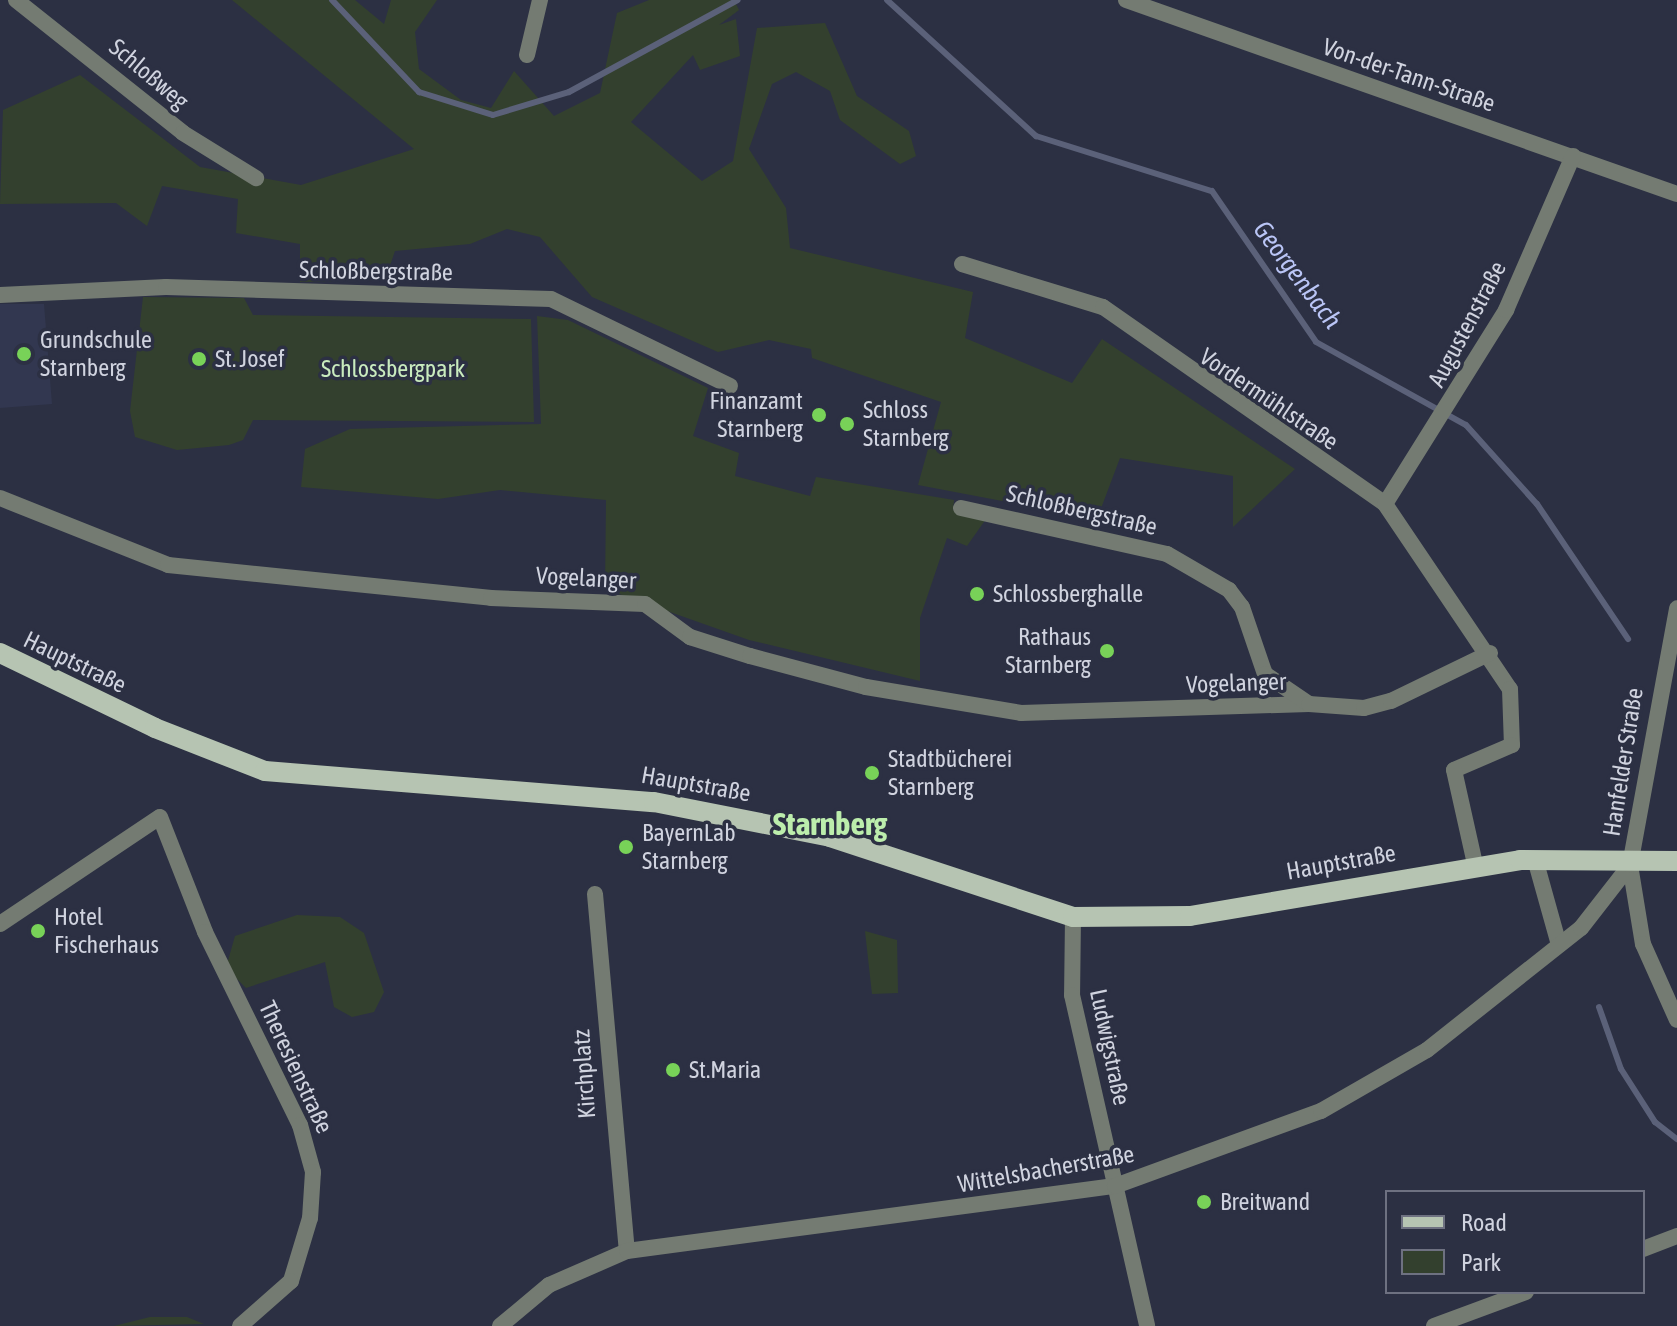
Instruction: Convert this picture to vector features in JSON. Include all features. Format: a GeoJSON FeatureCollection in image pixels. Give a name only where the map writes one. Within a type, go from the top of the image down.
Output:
{"type":"FeatureCollection","features":[{"type":"Feature","properties":{"kind":"main road","name":"Hauptstraße"},"geometry":{"type":"LineString","coordinates":[[0,653],[140,722],[265,771],[654,802],[830,837],[1073,917],[1190,916],[1475,864],[1535,859],[1630,865],[1677,861]]}},
{"type":"Feature","properties":{"kind":"street","name":"Schloßweg"},"geometry":{"type":"LineString","coordinates":[[16,0],[183,133],[256,178]]}},
{"type":"Feature","properties":{"kind":"street"},"geometry":{"type":"LineString","coordinates":[[527,55],[540,0]]}},
{"type":"Feature","properties":{"kind":"street","name":"Von-der-Tann-Straße"},"geometry":{"type":"LineString","coordinates":[[1126,0],[1677,194]]}},
{"type":"Feature","properties":{"kind":"street","name":"Augustenstraße"},"geometry":{"type":"LineString","coordinates":[[1385,504],[1436,432],[1506,310],[1573,156]]}},
{"type":"Feature","properties":{"kind":"street","name":"Vordermühlstraße"},"geometry":{"type":"LineString","coordinates":[[962,264],[1103,307],[1385,504],[1490,653],[1510,689],[1516,734],[1496,758],[1454,770],[1475,864]]}},
{"type":"Feature","properties":{"kind":"street","name":"Schloßbergstraße"},"geometry":{"type":"LineString","coordinates":[[0,295],[166,287],[551,299],[692,364],[730,386]]}},
{"type":"Feature","properties":{"kind":"street","name":"Vogelanger"},"geometry":{"type":"LineString","coordinates":[[0,498],[168,565],[491,598],[645,604],[690,637],[750,656],[866,687],[1021,713],[1309,704]]}},
{"type":"Feature","properties":{"kind":"street","name":"Schloßbergstraße"},"geometry":{"type":"LineString","coordinates":[[961,508],[1167,554],[1229,590],[1242,607],[1265,674],[1309,704]]}},
{"type":"Feature","properties":{"kind":"street","name":"Hanfelder Straße"},"geometry":{"type":"LineString","coordinates":[[1559,945],[1606,901],[1630,865],[1677,608]]}},
{"type":"Feature","properties":{"kind":"street"},"geometry":{"type":"LineString","coordinates":[[1309,704],[1364,708],[1391,701],[1490,653]]}},
{"type":"Feature","properties":{"kind":"street","name":"Theresienstraße"},"geometry":{"type":"LineString","coordinates":[[0,924],[160,817],[205,932],[300,1125],[313,1172],[310,1218],[291,1281],[240,1326]]}},
{"type":"Feature","properties":{"kind":"street"},"geometry":{"type":"LineString","coordinates":[[1535,859],[1559,945]]}},
{"type":"Feature","properties":{"kind":"street"},"geometry":{"type":"LineString","coordinates":[[1630,865],[1643,944],[1677,1020]]}},
{"type":"Feature","properties":{"kind":"street","name":"Kirchplatz"},"geometry":{"type":"LineString","coordinates":[[595,894],[627,1251]]}},
{"type":"Feature","properties":{"kind":"street","name":"Ludwigstraße"},"geometry":{"type":"LineString","coordinates":[[1073,917],[1072,995],[1147,1326]]}},
{"type":"Feature","properties":{"kind":"street","name":"Wittelsbacherstraße"},"geometry":{"type":"LineString","coordinates":[[500,1326],[549,1285],[627,1251],[1115,1186],[1223,1153],[1321,1111],[1427,1050],[1559,945]]}},
{"type":"Feature","properties":{"kind":"street"},"geometry":{"type":"LineString","coordinates":[[1645,1248],[1677,1236]]}},
{"type":"Feature","properties":{"kind":"street"},"geometry":{"type":"LineString","coordinates":[[1434,1326],[1521,1294]]}},
{"type":"Feature","properties":{"kind":"shaded area","name":"Grundschule Starnberg"},"geometry":{"type":"Polygon","coordinates":[[[0,304],[44,304],[52,404],[0,408],[0,304]]]}},
{"type":"Feature","properties":{"kind":"green space"},"geometry":{"type":"Polygon","coordinates":[[[232,0],[355,0],[384,24],[391,0],[437,0],[415,32],[419,69],[461,100],[491,108],[514,71],[554,116],[600,93],[617,13],[649,0],[734,0],[739,10],[719,25],[736,19],[740,56],[700,70],[693,55],[631,122],[702,181],[733,161],[757,28],[825,23],[857,96],[909,131],[916,156],[900,164],[840,120],[830,91],[796,72],[772,84],[749,149],[786,208],[790,248],[973,292],[965,338],[1072,383],[1102,339],[1295,469],[1233,527],[1233,476],[1120,458],[1097,519],[918,485],[941,402],[812,358],[811,349],[769,340],[718,352],[592,297],[540,237],[507,229],[470,244],[395,251],[385,280],[300,282],[300,244],[236,233],[238,199],[162,186],[147,226],[116,203],[0,204],[3,110],[80,75],[200,167],[301,185],[414,149],[232,0]]]}},
{"type":"Feature","properties":{"kind":"green space","name":"Schlossbergpark"},"geometry":{"type":"Polygon","coordinates":[[[143,297],[244,298],[253,315],[531,319],[534,422],[253,420],[243,440],[229,445],[177,450],[135,437],[130,411],[143,297]]]}},
{"type":"Feature","properties":{"kind":"green space"},"geometry":{"type":"Polygon","coordinates":[[[537,316],[568,320],[708,388],[693,436],[739,453],[735,476],[810,496],[816,477],[954,500],[953,510],[986,519],[967,546],[947,538],[920,618],[920,681],[749,640],[605,589],[606,500],[500,490],[438,499],[301,487],[305,449],[350,429],[541,424],[537,316]]]}},
{"type":"Feature","properties":{"kind":"green space"},"geometry":{"type":"Polygon","coordinates":[[[297,915],[340,917],[364,933],[384,992],[374,1012],[352,1017],[334,1007],[325,962],[246,988],[236,978],[227,964],[235,936],[297,915]]]}},
{"type":"Feature","properties":{"kind":"green space"},"geometry":{"type":"Polygon","coordinates":[[[865,931],[897,940],[898,993],[872,994],[865,931]]]}},
{"type":"Feature","properties":{"kind":"green space"},"geometry":{"type":"Polygon","coordinates":[[[150,1317],[187,1317],[204,1324],[114,1326],[150,1317]]]}},
{"type":"Feature","properties":{"kind":"waterway","name":"Georgenbach"},"geometry":{"type":"LineString","coordinates":[[332,0],[419,92],[493,115],[569,92],[738,0]]}},
{"type":"Feature","properties":{"kind":"waterway","name":"Georgenbach"},"geometry":{"type":"LineString","coordinates":[[887,0],[1036,136],[1212,191],[1316,342],[1466,425],[1537,504],[1628,639]]}},
{"type":"Feature","properties":{"kind":"waterway","name":"Georgenbach"},"geometry":{"type":"LineString","coordinates":[[1599,1007],[1621,1069],[1655,1122],[1677,1139]]}},
{"type":"Feature","properties":{"kind":"place","name":"Grundschule Starnberg"},"geometry":{"type":"Point","coordinates":[24,354]}},
{"type":"Feature","properties":{"kind":"place","name":"St. Josef"},"geometry":{"type":"Point","coordinates":[199,359]}},
{"type":"Feature","properties":{"kind":"place","name":"Finanzamt Starnberg"},"geometry":{"type":"Point","coordinates":[819,415]}},
{"type":"Feature","properties":{"kind":"place","name":"Schloss Starnberg"},"geometry":{"type":"Point","coordinates":[847,424]}},
{"type":"Feature","properties":{"kind":"place","name":"Schlossberghalle"},"geometry":{"type":"Point","coordinates":[977,594]}},
{"type":"Feature","properties":{"kind":"place","name":"Rathaus Starnberg"},"geometry":{"type":"Point","coordinates":[1107,651]}},
{"type":"Feature","properties":{"kind":"place","name":"Stadtbücherei Starnberg"},"geometry":{"type":"Point","coordinates":[872,773]}},
{"type":"Feature","properties":{"kind":"place","name":"BayernLab Starnberg"},"geometry":{"type":"Point","coordinates":[626,847]}},
{"type":"Feature","properties":{"kind":"place","name":"Hotel Fischerhaus"},"geometry":{"type":"Point","coordinates":[38,931]}},
{"type":"Feature","properties":{"kind":"place","name":"St.Maria"},"geometry":{"type":"Point","coordinates":[673,1070]}},
{"type":"Feature","properties":{"kind":"place","name":"Breitwand"},"geometry":{"type":"Point","coordinates":[1204,1202]}},
{"type":"Feature","properties":{"kind":"district","name":"Starnberg"},"geometry":{"type":"Point","coordinates":[830,824]}}]}
